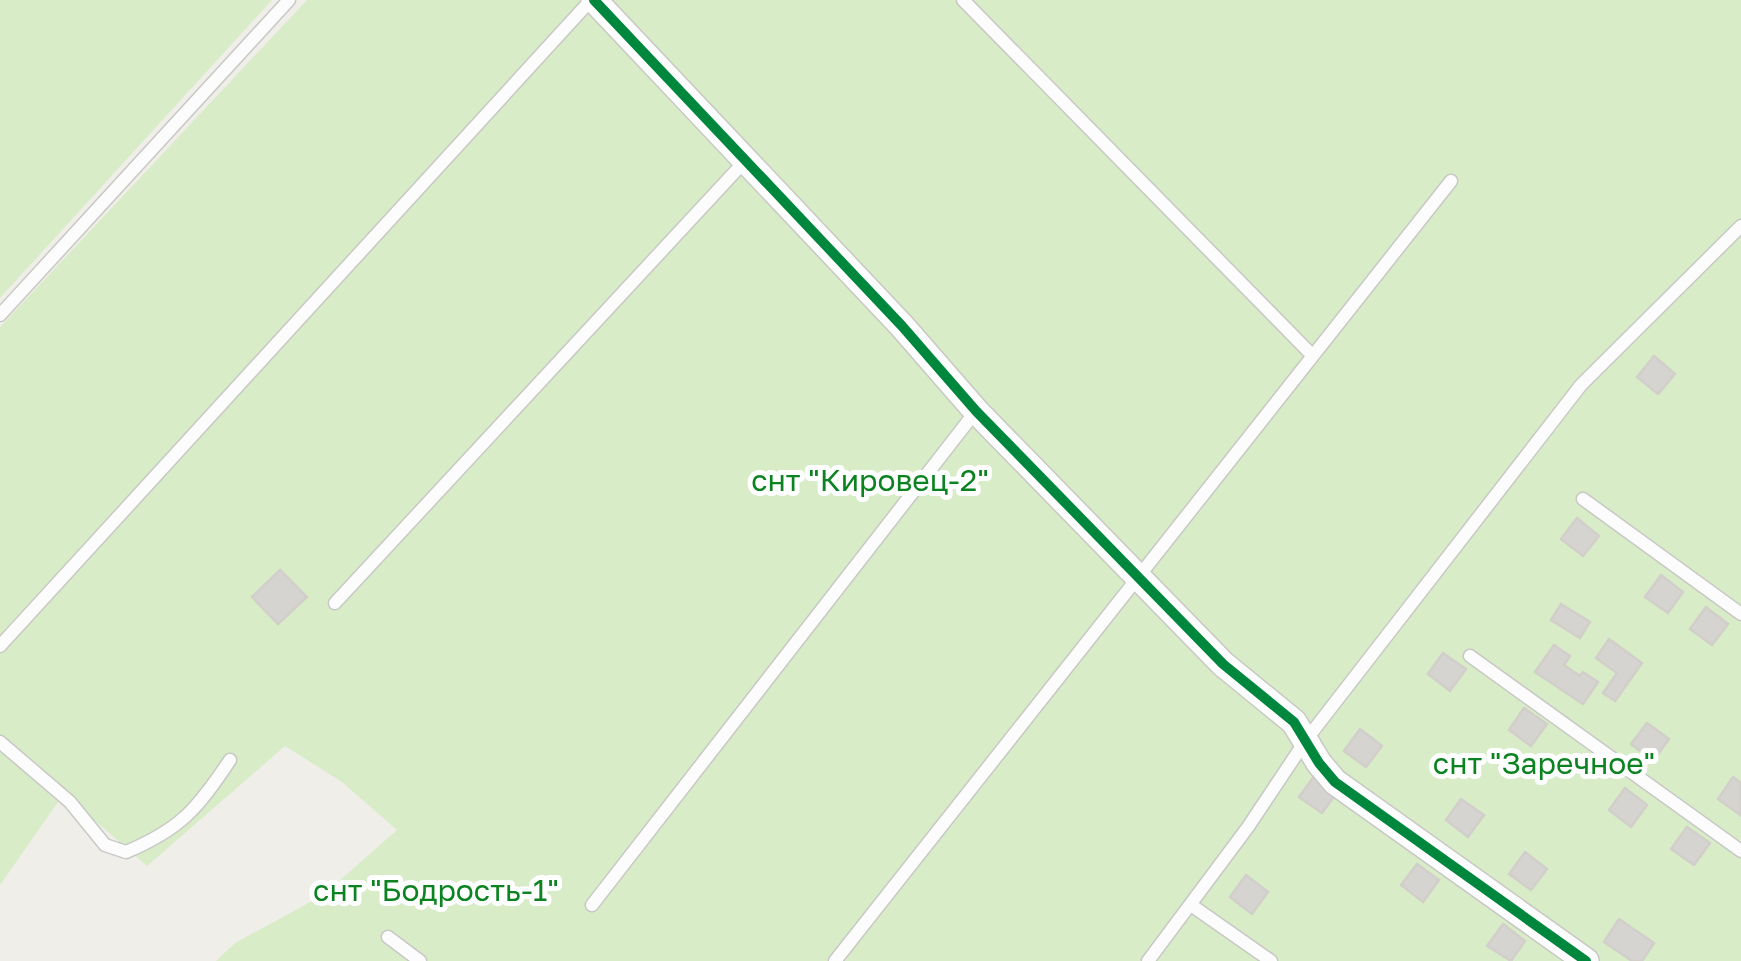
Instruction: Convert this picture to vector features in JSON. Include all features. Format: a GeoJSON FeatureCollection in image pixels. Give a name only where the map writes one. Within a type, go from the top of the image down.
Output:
{"type":"FeatureCollection","features":[{"type":"Feature","properties":{"kind":"street"},"geometry":{"type":"LineString","coordinates":[[593,0],[902,326],[976,411],[1224,664],[1294,722],[1318,763],[1335,782],[1586,961]]}},
{"type":"Feature","properties":{"kind":"lane"},"geometry":{"type":"LineString","coordinates":[[0,315],[289,0]]}},
{"type":"Feature","properties":{"kind":"lane"},"geometry":{"type":"LineString","coordinates":[[0,646],[593,0]]}},
{"type":"Feature","properties":{"kind":"lane"},"geometry":{"type":"LineString","coordinates":[[963,0],[1312,355]]}},
{"type":"Feature","properties":{"kind":"lane"},"geometry":{"type":"LineString","coordinates":[[335,603],[745,161]]}},
{"type":"Feature","properties":{"kind":"lane"},"geometry":{"type":"LineString","coordinates":[[835,961],[1451,181]]}},
{"type":"Feature","properties":{"kind":"lane"},"geometry":{"type":"LineString","coordinates":[[1148,961],[1306,740],[1581,385],[1741,226]]}},
{"type":"Feature","properties":{"kind":"lane"},"geometry":{"type":"LineString","coordinates":[[592,905],[976,411]]}},
{"type":"Feature","properties":{"kind":"lane"},"geometry":{"type":"LineString","coordinates":[[1583,498],[1741,614]]}},
{"type":"Feature","properties":{"kind":"lane"},"geometry":{"type":"LineString","coordinates":[[1470,656],[1741,851]]}},
{"type":"Feature","properties":{"kind":"lane"},"geometry":{"type":"LineString","coordinates":[[0,742],[70,802],[105,845],[126,852],[157,839],[200,805],[230,760]]}},
{"type":"Feature","properties":{"kind":"lane"},"geometry":{"type":"LineString","coordinates":[[1191,905],[1270,961]]}},
{"type":"Feature","properties":{"kind":"lane"},"geometry":{"type":"LineString","coordinates":[[388,937],[420,961]]}},
{"type":"Feature","properties":{"kind":"green space"},"geometry":{"type":"Polygon","coordinates":[[[0,0],[272,0],[0,298],[0,0]]]}},
{"type":"Feature","properties":{"kind":"green space","name":"снт \"Кировец-2\""},"geometry":{"type":"Polygon","coordinates":[[[307,0],[1741,0],[1741,961],[216,961],[235,943],[323,895],[397,830],[342,782],[285,746],[147,866],[0,738],[0,327],[307,0]]]}},
{"type":"Feature","properties":{"kind":"green space"},"geometry":{"type":"Polygon","coordinates":[[[0,751],[58,802],[0,885],[0,751]]]}},
{"type":"Feature","properties":{"kind":"building"},"geometry":{"type":"Polygon","coordinates":[[[1654,356],[1675,374],[1658,394],[1637,377],[1654,356]]]}},
{"type":"Feature","properties":{"kind":"building"},"geometry":{"type":"Polygon","coordinates":[[[1577,518],[1599,536],[1583,556],[1561,539],[1577,518]]]}},
{"type":"Feature","properties":{"kind":"building"},"geometry":{"type":"Polygon","coordinates":[[[280,570],[307,597],[278,624],[252,597],[280,570]]]}},
{"type":"Feature","properties":{"kind":"building"},"geometry":{"type":"Polygon","coordinates":[[[1661,575],[1683,592],[1668,613],[1645,597],[1661,575]]]}},
{"type":"Feature","properties":{"kind":"building"},"geometry":{"type":"Polygon","coordinates":[[[1561,604],[1590,622],[1580,638],[1551,620],[1561,604]]]}},
{"type":"Feature","properties":{"kind":"building"},"geometry":{"type":"Polygon","coordinates":[[[1706,607],[1728,624],[1712,645],[1690,629],[1706,607]]]}},
{"type":"Feature","properties":{"kind":"building"},"geometry":{"type":"Polygon","coordinates":[[[1609,639],[1642,663],[1615,701],[1603,693],[1617,673],[1596,658],[1609,639]]]}},
{"type":"Feature","properties":{"kind":"building"},"geometry":{"type":"Polygon","coordinates":[[[1554,645],[1570,656],[1564,665],[1598,682],[1583,704],[1535,672],[1554,645]]]}},
{"type":"Feature","properties":{"kind":"building"},"geometry":{"type":"Polygon","coordinates":[[[1443,653],[1466,669],[1450,691],[1428,674],[1443,653]]]}},
{"type":"Feature","properties":{"kind":"building"},"geometry":{"type":"Polygon","coordinates":[[[1524,708],[1547,724],[1531,746],[1509,730],[1524,708]]]}},
{"type":"Feature","properties":{"kind":"building"},"geometry":{"type":"Polygon","coordinates":[[[1647,723],[1669,739],[1653,761],[1631,744],[1647,723]]]}},
{"type":"Feature","properties":{"kind":"building"},"geometry":{"type":"Polygon","coordinates":[[[1360,729],[1382,746],[1366,767],[1344,751],[1360,729]]]}},
{"type":"Feature","properties":{"kind":"building"},"geometry":{"type":"Polygon","coordinates":[[[1315,775],[1338,791],[1322,813],[1299,797],[1315,775]]]}},
{"type":"Feature","properties":{"kind":"building"},"geometry":{"type":"Polygon","coordinates":[[[1733,777],[1741,783],[1740,815],[1718,799],[1733,777]]]}},
{"type":"Feature","properties":{"kind":"building"},"geometry":{"type":"Polygon","coordinates":[[[1625,788],[1647,805],[1631,827],[1609,810],[1625,788]]]}},
{"type":"Feature","properties":{"kind":"building"},"geometry":{"type":"Polygon","coordinates":[[[1461,799],[1484,815],[1468,837],[1446,820],[1461,799]]]}},
{"type":"Feature","properties":{"kind":"building"},"geometry":{"type":"Polygon","coordinates":[[[1687,827],[1710,843],[1694,865],[1671,849],[1687,827]]]}},
{"type":"Feature","properties":{"kind":"building"},"geometry":{"type":"Polygon","coordinates":[[[1525,852],[1547,869],[1531,890],[1509,874],[1525,852]]]}},
{"type":"Feature","properties":{"kind":"building"},"geometry":{"type":"Polygon","coordinates":[[[1417,864],[1439,880],[1423,902],[1401,885],[1417,864]]]}},
{"type":"Feature","properties":{"kind":"building"},"geometry":{"type":"Polygon","coordinates":[[[1246,875],[1268,892],[1252,914],[1230,897],[1246,875]]]}},
{"type":"Feature","properties":{"kind":"building"},"geometry":{"type":"Polygon","coordinates":[[[1619,919],[1654,943],[1642,961],[1632,961],[1604,942],[1619,919]]]}},
{"type":"Feature","properties":{"kind":"building"},"geometry":{"type":"Polygon","coordinates":[[[1503,924],[1525,941],[1511,961],[1487,946],[1503,924]]]}},
{"type":"Feature","properties":{"kind":"cycle path"},"geometry":{"type":"LineString","coordinates":[[594,0],[902,326],[976,411],[1223,664],[1294,722],[1335,782],[1586,961]]}},
{"type":"Feature","properties":{"kind":"park label","name":"снт \"Заречное\""},"geometry":{"type":"Point","coordinates":[1544,763]}},
{"type":"Feature","properties":{"kind":"park label","name":"снт \"Бодрость-1\""},"geometry":{"type":"Point","coordinates":[436,890]}}]}
